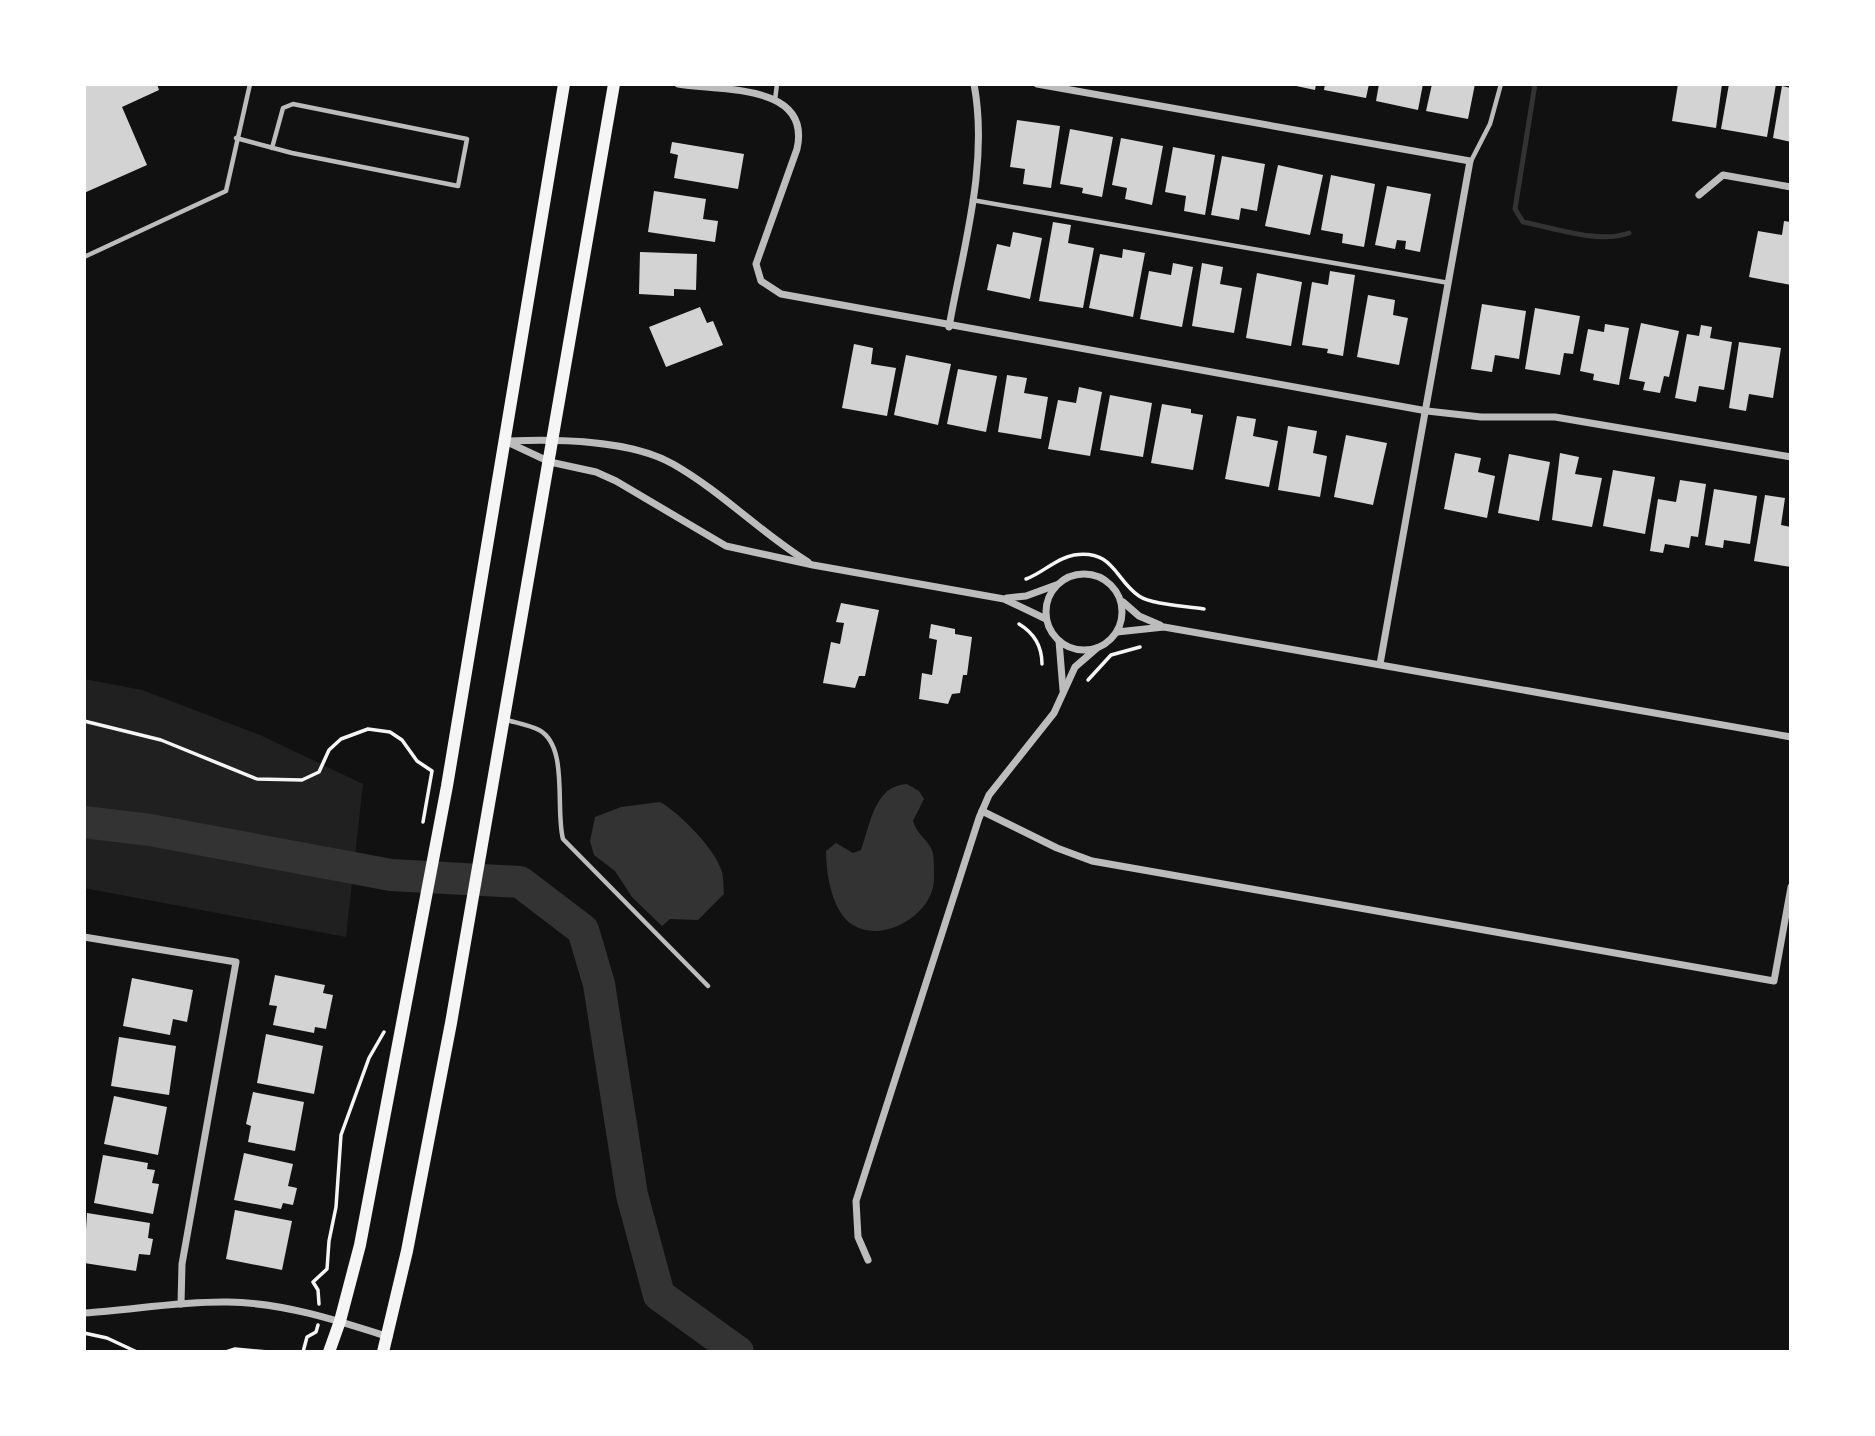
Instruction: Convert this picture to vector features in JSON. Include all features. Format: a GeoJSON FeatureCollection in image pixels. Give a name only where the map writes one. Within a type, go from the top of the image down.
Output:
{"type":"FeatureCollection","features":[{"type":"Feature","properties":{"kind":"main road"},"geometry":{"type":"LineString","coordinates":[[329,1352],[360,1245],[447,786],[564,84]]}},
{"type":"Feature","properties":{"kind":"main road"},"geometry":{"type":"LineString","coordinates":[[383,1352],[389,1337],[451,1023],[614,84]]}},
{"type":"Feature","properties":{"kind":"street"},"geometry":{"type":"LineString","coordinates":[[678,84],[729,87],[775,100],[796,117],[800,138],[756,264],[757,274],[768,288],[790,298],[1427,411],[1481,417],[1555,417],[1791,457]]}},
{"type":"Feature","properties":{"kind":"street"},"geometry":{"type":"LineString","coordinates":[[949,327],[979,137],[974,84]]}},
{"type":"Feature","properties":{"kind":"street"},"geometry":{"type":"LineString","coordinates":[[1037,84],[1471,161],[1380,664]]}},
{"type":"Feature","properties":{"kind":"street"},"geometry":{"type":"LineString","coordinates":[[1699,195],[1723,175],[1791,187]]}},
{"type":"Feature","properties":{"kind":"street"},"geometry":{"type":"LineString","coordinates":[[505,441],[554,439],[649,454],[671,463],[782,546],[813,565]]}},
{"type":"Feature","properties":{"kind":"street"},"geometry":{"type":"LineString","coordinates":[[505,441],[550,463],[596,472],[616,481],[726,546],[813,565],[1004,599],[1046,619]]}},
{"type":"Feature","properties":{"kind":"street"},"geometry":{"type":"LineString","coordinates":[[1004,599],[1026,596],[1057,584],[1067,577],[1091,574],[1112,585],[1128,609],[1164,627]]}},
{"type":"Feature","properties":{"kind":"street"},"geometry":{"type":"LineString","coordinates":[[1057,584],[1046,606],[1046,619],[1059,642],[1063,691]]}},
{"type":"Feature","properties":{"kind":"street"},"geometry":{"type":"LineString","coordinates":[[868,1260],[858,1237],[856,1201],[982,811],[989,794],[1054,713],[1076,667],[1117,632],[1122,620],[1119,596]]}},
{"type":"Feature","properties":{"kind":"street"},"geometry":{"type":"LineString","coordinates":[[1117,632],[1164,627],[1791,737]]}},
{"type":"Feature","properties":{"kind":"street"},"geometry":{"type":"LineString","coordinates":[[1059,642],[1084,650],[1097,648]]}},
{"type":"Feature","properties":{"kind":"street"},"geometry":{"type":"LineString","coordinates":[[982,811],[1058,848],[1092,861],[1774,981],[1791,887]]}},
{"type":"Feature","properties":{"kind":"street"},"geometry":{"type":"LineString","coordinates":[[84,936],[236,962],[182,1264],[181,1304]]}},
{"type":"Feature","properties":{"kind":"street"},"geometry":{"type":"LineString","coordinates":[[84,1313],[181,1304],[251,1303],[320,1316],[389,1337]]}},
{"type":"Feature","properties":{"kind":"lane"},"geometry":{"type":"LineString","coordinates":[[84,257],[226,191],[250,84]]}},
{"type":"Feature","properties":{"kind":"lane"},"geometry":{"type":"LineString","coordinates":[[775,100],[777,84]]}},
{"type":"Feature","properties":{"kind":"lane"},"geometry":{"type":"LineString","coordinates":[[1471,161],[1490,124],[1501,84]]}},
{"type":"Feature","properties":{"kind":"lane"},"geometry":{"type":"LineString","coordinates":[[236,138],[272,148],[458,186],[467,139],[293,104],[283,108],[272,148]]}},
{"type":"Feature","properties":{"kind":"lane"},"geometry":{"type":"LineString","coordinates":[[971,200],[1449,283]]}},
{"type":"Feature","properties":{"kind":"lane"},"geometry":{"type":"LineString","coordinates":[[503,719],[540,730],[553,744],[559,762],[558,822],[563,839],[708,986]]}},
{"type":"Feature","properties":{"kind":"path"},"geometry":{"type":"LineString","coordinates":[[1026,579],[1044,573],[1063,558],[1090,555],[1115,568],[1139,596],[1204,609]]}},
{"type":"Feature","properties":{"kind":"path"},"geometry":{"type":"LineString","coordinates":[[1019,624],[1030,630],[1037,642],[1042,664]]}},
{"type":"Feature","properties":{"kind":"path"},"geometry":{"type":"LineString","coordinates":[[1087,680],[1111,655],[1140,647]]}},
{"type":"Feature","properties":{"kind":"path"},"geometry":{"type":"LineString","coordinates":[[84,721],[161,740],[257,779],[302,780],[319,772],[329,750],[341,739],[368,729],[396,736],[417,761],[432,771],[428,792]]}},
{"type":"Feature","properties":{"kind":"path"},"geometry":{"type":"LineString","coordinates":[[303,1352],[307,1336],[316,1332],[320,1316],[318,1290],[313,1282],[327,1269],[328,1241],[337,1208],[341,1135],[369,1058],[386,1027]]}},
{"type":"Feature","properties":{"kind":"path"},"geometry":{"type":"LineString","coordinates":[[84,1333],[107,1338],[137,1352]]}},
{"type":"Feature","properties":{"kind":"path"},"geometry":{"type":"LineString","coordinates":[[226,1352],[235,1349],[268,1352]]}},
{"type":"Feature","properties":{"kind":"shaded area"},"geometry":{"type":"Polygon","coordinates":[[[84,679],[142,690],[260,735],[363,784],[346,937],[84,888],[84,679]]]}},
{"type":"Feature","properties":{"kind":"shaded area"},"geometry":{"type":"Polygon","coordinates":[[[907,784],[919,791],[924,799],[913,821],[933,853],[932,892],[916,914],[905,922],[879,931],[865,930],[846,919],[835,902],[827,870],[826,851],[836,843],[853,853],[861,850],[880,799],[896,786],[907,784]]]}},
{"type":"Feature","properties":{"kind":"shaded area"},"geometry":{"type":"Polygon","coordinates":[[[660,802],[687,823],[713,853],[722,872],[724,894],[698,920],[670,919],[662,926],[632,897],[615,871],[594,855],[590,841],[595,817],[621,807],[660,802]]]}},
{"type":"Feature","properties":{"kind":"building"},"geometry":{"type":"Polygon","coordinates":[[[84,84],[157,84],[159,90],[122,107],[147,165],[84,193],[84,84]]]}},
{"type":"Feature","properties":{"kind":"building"},"geometry":{"type":"Polygon","coordinates":[[[1287,84],[1316,84],[1315,90],[1287,84]]]}},
{"type":"Feature","properties":{"kind":"building"},"geometry":{"type":"Polygon","coordinates":[[[1325,84],[1369,84],[1366,98],[1324,90],[1325,84]]]}},
{"type":"Feature","properties":{"kind":"building"},"geometry":{"type":"Polygon","coordinates":[[[1379,84],[1423,84],[1418,110],[1376,101],[1379,84]]]}},
{"type":"Feature","properties":{"kind":"building"},"geometry":{"type":"Polygon","coordinates":[[[1432,84],[1475,84],[1468,119],[1426,111],[1432,84]]]}},
{"type":"Feature","properties":{"kind":"building"},"geometry":{"type":"Polygon","coordinates":[[[1678,84],[1722,84],[1716,128],[1672,121],[1678,84]]]}},
{"type":"Feature","properties":{"kind":"building"},"geometry":{"type":"Polygon","coordinates":[[[1729,84],[1776,84],[1767,137],[1721,129],[1729,84]]]}},
{"type":"Feature","properties":{"kind":"building"},"geometry":{"type":"Polygon","coordinates":[[[1782,86],[1791,88],[1791,142],[1773,138],[1782,86]]]}},
{"type":"Feature","properties":{"kind":"building"},"geometry":{"type":"Polygon","coordinates":[[[1017,120],[1060,126],[1051,188],[1023,184],[1025,169],[1010,167],[1017,120]]]}},
{"type":"Feature","properties":{"kind":"building"},"geometry":{"type":"Polygon","coordinates":[[[1070,129],[1113,137],[1102,197],[1082,193],[1083,188],[1060,184],[1070,129]]]}},
{"type":"Feature","properties":{"kind":"building"},"geometry":{"type":"Polygon","coordinates":[[[1121,138],[1163,146],[1152,205],[1125,199],[1127,188],[1112,185],[1121,138]]]}},
{"type":"Feature","properties":{"kind":"building"},"geometry":{"type":"Polygon","coordinates":[[[672,142],[744,154],[738,189],[674,178],[678,155],[670,153],[672,142]]]}},
{"type":"Feature","properties":{"kind":"building"},"geometry":{"type":"Polygon","coordinates":[[[1173,147],[1215,155],[1205,215],[1184,211],[1186,196],[1165,192],[1173,147]]]}},
{"type":"Feature","properties":{"kind":"building"},"geometry":{"type":"Polygon","coordinates":[[[1222,156],[1265,164],[1257,211],[1241,208],[1239,220],[1211,215],[1222,156]]]}},
{"type":"Feature","properties":{"kind":"building"},"geometry":{"type":"Polygon","coordinates":[[[1278,165],[1323,175],[1310,235],[1265,226],[1278,165]]]}},
{"type":"Feature","properties":{"kind":"building"},"geometry":{"type":"Polygon","coordinates":[[[1331,175],[1375,184],[1364,247],[1342,243],[1343,234],[1321,230],[1331,175]]]}},
{"type":"Feature","properties":{"kind":"building"},"geometry":{"type":"Polygon","coordinates":[[[1387,186],[1431,194],[1420,252],[1405,249],[1406,241],[1397,240],[1395,249],[1375,245],[1387,186]]]}},
{"type":"Feature","properties":{"kind":"building"},"geometry":{"type":"Polygon","coordinates":[[[654,191],[706,199],[703,219],[718,221],[715,242],[648,232],[654,191]]]}},
{"type":"Feature","properties":{"kind":"building"},"geometry":{"type":"Polygon","coordinates":[[[1784,221],[1791,222],[1791,285],[1749,277],[1758,231],[1782,235],[1784,221]]]}},
{"type":"Feature","properties":{"kind":"building"},"geometry":{"type":"Polygon","coordinates":[[[1053,222],[1071,225],[1068,243],[1094,248],[1083,308],[1039,301],[1053,222]]]}},
{"type":"Feature","properties":{"kind":"building"},"geometry":{"type":"Polygon","coordinates":[[[1013,232],[1042,238],[1030,299],[987,290],[997,244],[1010,247],[1013,232]]]}},
{"type":"Feature","properties":{"kind":"building"},"geometry":{"type":"Polygon","coordinates":[[[1123,249],[1145,253],[1133,317],[1089,308],[1100,254],[1122,258],[1123,249]]]}},
{"type":"Feature","properties":{"kind":"building"},"geometry":{"type":"Polygon","coordinates":[[[640,252],[697,254],[696,290],[674,289],[674,296],[639,294],[640,252]]]}},
{"type":"Feature","properties":{"kind":"building"},"geometry":{"type":"Polygon","coordinates":[[[1173,263],[1193,267],[1182,327],[1140,319],[1149,271],[1171,275],[1173,263]]]}},
{"type":"Feature","properties":{"kind":"building"},"geometry":{"type":"Polygon","coordinates":[[[1202,263],[1223,267],[1220,284],[1242,288],[1234,333],[1192,326],[1202,263]]]}},
{"type":"Feature","properties":{"kind":"building"},"geometry":{"type":"Polygon","coordinates":[[[1330,271],[1355,275],[1343,356],[1327,353],[1328,349],[1302,345],[1312,282],[1328,285],[1330,271]]]}},
{"type":"Feature","properties":{"kind":"building"},"geometry":{"type":"Polygon","coordinates":[[[1257,273],[1302,282],[1291,346],[1246,338],[1257,273]]]}},
{"type":"Feature","properties":{"kind":"building"},"geometry":{"type":"Polygon","coordinates":[[[1368,295],[1395,300],[1393,315],[1408,318],[1399,365],[1357,357],[1368,295]]]}},
{"type":"Feature","properties":{"kind":"building"},"geometry":{"type":"Polygon","coordinates":[[[1482,304],[1526,311],[1519,359],[1495,355],[1492,372],[1471,369],[1482,304]]]}},
{"type":"Feature","properties":{"kind":"building"},"geometry":{"type":"Polygon","coordinates":[[[700,307],[707,323],[713,321],[723,345],[666,367],[649,327],[700,307]]]}},
{"type":"Feature","properties":{"kind":"building"},"geometry":{"type":"Polygon","coordinates":[[[1535,308],[1580,316],[1573,354],[1564,353],[1560,375],[1525,369],[1535,308]]]}},
{"type":"Feature","properties":{"kind":"building"},"geometry":{"type":"Polygon","coordinates":[[[1641,323],[1679,331],[1669,377],[1664,376],[1660,393],[1643,390],[1645,382],[1629,379],[1641,323]]]}},
{"type":"Feature","properties":{"kind":"building"},"geometry":{"type":"Polygon","coordinates":[[[1605,324],[1629,328],[1619,385],[1593,380],[1594,374],[1580,371],[1588,329],[1604,332],[1605,324]]]}},
{"type":"Feature","properties":{"kind":"building"},"geometry":{"type":"Polygon","coordinates":[[[1701,325],[1712,327],[1710,338],[1732,342],[1724,390],[1699,386],[1696,402],[1675,398],[1687,334],[1699,336],[1701,325]]]}},
{"type":"Feature","properties":{"kind":"building"},"geometry":{"type":"Polygon","coordinates":[[[1739,342],[1781,348],[1773,398],[1749,394],[1746,411],[1729,408],[1739,342]]]}},
{"type":"Feature","properties":{"kind":"building"},"geometry":{"type":"Polygon","coordinates":[[[854,344],[873,348],[871,364],[896,368],[887,416],[842,408],[854,344]]]}},
{"type":"Feature","properties":{"kind":"building"},"geometry":{"type":"Polygon","coordinates":[[[906,355],[951,364],[938,425],[894,415],[906,355]]]}},
{"type":"Feature","properties":{"kind":"building"},"geometry":{"type":"Polygon","coordinates":[[[958,369],[997,376],[986,432],[947,424],[958,369]]]}},
{"type":"Feature","properties":{"kind":"building"},"geometry":{"type":"Polygon","coordinates":[[[1007,375],[1027,378],[1024,393],[1048,397],[1041,439],[998,432],[1007,375]]]}},
{"type":"Feature","properties":{"kind":"building"},"geometry":{"type":"Polygon","coordinates":[[[1079,387],[1102,392],[1090,456],[1048,449],[1058,400],[1076,403],[1079,387]]]}},
{"type":"Feature","properties":{"kind":"building"},"geometry":{"type":"Polygon","coordinates":[[[1110,395],[1152,403],[1143,457],[1100,450],[1110,395]]]}},
{"type":"Feature","properties":{"kind":"building"},"geometry":{"type":"Polygon","coordinates":[[[1162,404],[1191,409],[1191,413],[1203,415],[1193,470],[1151,463],[1162,404]]]}},
{"type":"Feature","properties":{"kind":"building"},"geometry":{"type":"Polygon","coordinates":[[[1237,416],[1256,419],[1253,436],[1278,441],[1269,487],[1225,479],[1237,416]]]}},
{"type":"Feature","properties":{"kind":"building"},"geometry":{"type":"Polygon","coordinates":[[[1288,426],[1317,431],[1313,453],[1327,456],[1320,497],[1278,490],[1288,426]]]}},
{"type":"Feature","properties":{"kind":"building"},"geometry":{"type":"Polygon","coordinates":[[[1346,435],[1387,443],[1373,505],[1334,497],[1346,435]]]}},
{"type":"Feature","properties":{"kind":"building"},"geometry":{"type":"Polygon","coordinates":[[[1455,453],[1481,458],[1478,472],[1495,476],[1487,518],[1444,509],[1455,453]]]}},
{"type":"Feature","properties":{"kind":"building"},"geometry":{"type":"Polygon","coordinates":[[[1560,453],[1579,457],[1575,474],[1602,478],[1592,527],[1552,520],[1560,453]]]}},
{"type":"Feature","properties":{"kind":"building"},"geometry":{"type":"Polygon","coordinates":[[[1509,454],[1550,462],[1539,521],[1498,513],[1509,454]]]}},
{"type":"Feature","properties":{"kind":"building"},"geometry":{"type":"Polygon","coordinates":[[[1613,470],[1655,477],[1645,534],[1603,526],[1613,470]]]}},
{"type":"Feature","properties":{"kind":"building"},"geometry":{"type":"Polygon","coordinates":[[[1680,480],[1706,484],[1698,537],[1691,536],[1689,548],[1665,544],[1663,553],[1650,551],[1658,499],[1676,502],[1680,480]]]}},
{"type":"Feature","properties":{"kind":"building"},"geometry":{"type":"Polygon","coordinates":[[[1714,489],[1757,496],[1750,544],[1724,540],[1723,548],[1705,545],[1714,489]]]}},
{"type":"Feature","properties":{"kind":"building"},"geometry":{"type":"Polygon","coordinates":[[[1765,495],[1785,498],[1781,525],[1791,527],[1791,567],[1754,561],[1765,495]]]}},
{"type":"Feature","properties":{"kind":"building"},"geometry":{"type":"Polygon","coordinates":[[[841,603],[879,610],[865,676],[859,676],[855,688],[823,683],[831,642],[840,644],[844,623],[836,622],[841,603]]]}},
{"type":"Feature","properties":{"kind":"building"},"geometry":{"type":"Polygon","coordinates":[[[931,624],[955,629],[955,634],[972,637],[967,675],[963,675],[960,693],[952,694],[948,704],[919,699],[922,673],[932,675],[937,640],[929,638],[931,624]]]}},
{"type":"Feature","properties":{"kind":"building"},"geometry":{"type":"Polygon","coordinates":[[[275,975],[325,985],[323,993],[333,995],[326,1029],[315,1027],[314,1033],[273,1025],[277,1006],[269,1005],[275,975]]]}},
{"type":"Feature","properties":{"kind":"building"},"geometry":{"type":"Polygon","coordinates":[[[132,978],[193,990],[187,1022],[173,1019],[170,1035],[123,1026],[132,978]]]}},
{"type":"Feature","properties":{"kind":"building"},"geometry":{"type":"Polygon","coordinates":[[[266,1034],[323,1046],[314,1094],[257,1083],[266,1034]]]}},
{"type":"Feature","properties":{"kind":"building"},"geometry":{"type":"Polygon","coordinates":[[[119,1037],[176,1046],[169,1095],[111,1086],[119,1037]]]}},
{"type":"Feature","properties":{"kind":"building"},"geometry":{"type":"Polygon","coordinates":[[[253,1092],[304,1102],[295,1151],[248,1142],[251,1126],[246,1124],[253,1092]]]}},
{"type":"Feature","properties":{"kind":"building"},"geometry":{"type":"Polygon","coordinates":[[[114,1096],[167,1107],[158,1155],[104,1144],[114,1096]]]}},
{"type":"Feature","properties":{"kind":"building"},"geometry":{"type":"Polygon","coordinates":[[[244,1153],[293,1164],[288,1186],[297,1188],[293,1205],[283,1203],[281,1209],[234,1200],[244,1153]]]}},
{"type":"Feature","properties":{"kind":"building"},"geometry":{"type":"Polygon","coordinates":[[[103,1155],[148,1163],[147,1169],[155,1170],[152,1183],[159,1184],[153,1214],[94,1203],[103,1155]]]}},
{"type":"Feature","properties":{"kind":"building"},"geometry":{"type":"Polygon","coordinates":[[[235,1210],[292,1221],[282,1270],[226,1259],[235,1210]]]}},
{"type":"Feature","properties":{"kind":"building"},"geometry":{"type":"Polygon","coordinates":[[[87,1213],[150,1223],[148,1238],[153,1239],[150,1255],[139,1254],[136,1271],[84,1263],[87,1213]]]}},
{"type":"Feature","properties":{"kind":"waterway"},"geometry":{"type":"LineString","coordinates":[[1535,84],[1515,209],[1523,222],[1590,236],[1629,233]]}},
{"type":"Feature","properties":{"kind":"waterway"},"geometry":{"type":"LineString","coordinates":[[84,822],[150,830],[391,875],[520,882],[583,930],[599,984],[632,1195],[659,1295],[738,1352]]}}]}
